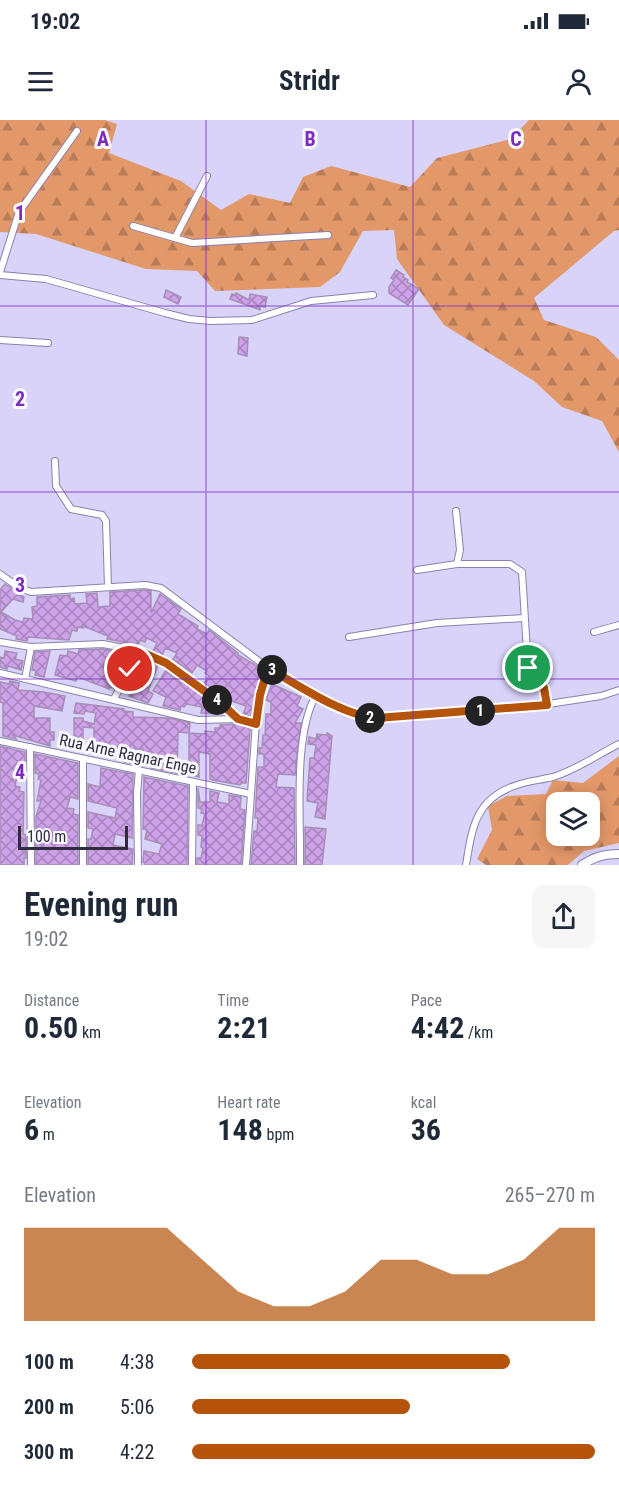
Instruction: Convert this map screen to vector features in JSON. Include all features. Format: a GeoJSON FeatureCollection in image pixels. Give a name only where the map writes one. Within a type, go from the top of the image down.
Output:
{"type":"FeatureCollection","features":[{"type":"Feature","properties":{"kind":"street"},"geometry":{"type":"LineString","coordinates":[[77,131],[20,212],[0,273],[46,279],[165,313],[211,321],[252,320],[311,301],[373,295]]}},
{"type":"Feature","properties":{"kind":"street"},"geometry":{"type":"LineString","coordinates":[[175,238],[207,176]]}},
{"type":"Feature","properties":{"kind":"street"},"geometry":{"type":"LineString","coordinates":[[133,226],[192,243],[328,235]]}},
{"type":"Feature","properties":{"kind":"street"},"geometry":{"type":"LineString","coordinates":[[0,340],[48,343]]}},
{"type":"Feature","properties":{"kind":"street"},"geometry":{"type":"LineString","coordinates":[[55,461],[56,486],[71,509],[102,515],[106,521],[108,587]]}},
{"type":"Feature","properties":{"kind":"street"},"geometry":{"type":"LineString","coordinates":[[456,512],[460,550],[457,564]]}},
{"type":"Feature","properties":{"kind":"street"},"geometry":{"type":"LineString","coordinates":[[417,570],[457,564],[510,564],[522,572],[528,668],[544,688],[547,705]]}},
{"type":"Feature","properties":{"kind":"street"},"geometry":{"type":"LineString","coordinates":[[0,574],[18,587],[31,592],[145,585],[161,588],[268,668],[357,715],[377,718],[547,705],[601,696],[619,690]]}},
{"type":"Feature","properties":{"kind":"street"},"geometry":{"type":"LineString","coordinates":[[349,637],[437,623],[524,618]]}},
{"type":"Feature","properties":{"kind":"street"},"geometry":{"type":"LineString","coordinates":[[594,632],[619,625]]}},
{"type":"Feature","properties":{"kind":"street"},"geometry":{"type":"LineString","coordinates":[[0,642],[31,647],[103,644],[139,651],[166,663],[222,704],[238,719]]}},
{"type":"Feature","properties":{"kind":"street"},"geometry":{"type":"LineString","coordinates":[[25,680],[31,647]]}},
{"type":"Feature","properties":{"kind":"street"},"geometry":{"type":"LineString","coordinates":[[114,699],[139,651]]}},
{"type":"Feature","properties":{"kind":"street"},"geometry":{"type":"LineString","coordinates":[[246,865],[256,724],[260,695],[268,668]]}},
{"type":"Feature","properties":{"kind":"street"},"geometry":{"type":"LineString","coordinates":[[0,673],[198,720],[238,719],[256,724]]}},
{"type":"Feature","properties":{"kind":"street"},"geometry":{"type":"LineString","coordinates":[[300,865],[302,756],[308,711],[316,695]]}},
{"type":"Feature","properties":{"kind":"street","name":"Rua Arne Ragnar Enge"},"geometry":{"type":"LineString","coordinates":[[0,741],[251,794]]}},
{"type":"Feature","properties":{"kind":"street"},"geometry":{"type":"LineString","coordinates":[[466,865],[478,817],[483,805],[493,797],[516,785],[567,772],[619,744]]}},
{"type":"Feature","properties":{"kind":"street"},"geometry":{"type":"LineString","coordinates":[[30,747],[31,865]]}},
{"type":"Feature","properties":{"kind":"street"},"geometry":{"type":"LineString","coordinates":[[83,759],[83,865]]}},
{"type":"Feature","properties":{"kind":"street"},"geometry":{"type":"LineString","coordinates":[[138,865],[139,770]]}},
{"type":"Feature","properties":{"kind":"street"},"geometry":{"type":"LineString","coordinates":[[192,865],[193,782]]}},
{"type":"Feature","properties":{"kind":"street"},"geometry":{"type":"LineString","coordinates":[[582,865],[600,856],[619,854]]}},
{"type":"Feature","properties":{"kind":"green space"},"geometry":{"type":"Polygon","coordinates":[[[0,120],[105,120],[117,124],[109,153],[181,181],[221,210],[249,194],[290,203],[303,177],[331,166],[410,187],[437,158],[511,139],[529,120],[619,120],[619,230],[614,231],[534,298],[544,320],[596,337],[619,360],[619,452],[602,421],[562,407],[534,381],[444,325],[397,259],[394,230],[363,231],[340,272],[320,287],[215,291],[197,271],[146,269],[36,234],[0,232],[0,120]]]}},
{"type":"Feature","properties":{"kind":"green space"},"geometry":{"type":"Polygon","coordinates":[[[619,756],[619,843],[584,851],[568,865],[486,865],[477,859],[492,830],[488,806],[507,796],[546,794],[546,846],[600,846],[600,792],[547,792],[553,780],[583,783],[619,756]]]}},
{"type":"Feature","properties":{"kind":"building"},"geometry":{"type":"Polygon","coordinates":[[[396,270],[404,275],[407,282],[419,289],[408,305],[389,293],[389,287],[394,280],[391,278],[396,270]]]}},
{"type":"Feature","properties":{"kind":"building"},"geometry":{"type":"Polygon","coordinates":[[[166,290],[181,297],[178,304],[164,297],[166,290]]]}},
{"type":"Feature","properties":{"kind":"building"},"geometry":{"type":"Polygon","coordinates":[[[236,293],[249,300],[250,294],[267,297],[265,307],[260,306],[260,310],[230,299],[232,294],[236,293]]]}},
{"type":"Feature","properties":{"kind":"building"},"geometry":{"type":"Polygon","coordinates":[[[239,337],[248,338],[247,356],[238,354],[239,337]]]}},
{"type":"Feature","properties":{"kind":"building"},"geometry":{"type":"Polygon","coordinates":[[[5,584],[24,597],[23,602],[13,599],[1,612],[23,622],[24,618],[33,619],[32,607],[37,606],[37,597],[70,595],[70,599],[74,598],[75,604],[87,603],[86,594],[97,593],[98,607],[110,606],[110,592],[145,590],[151,591],[151,613],[160,594],[181,609],[178,614],[198,626],[197,629],[207,634],[209,630],[238,655],[257,666],[256,669],[261,672],[251,716],[243,715],[246,706],[226,699],[204,683],[209,676],[205,673],[207,671],[197,665],[192,673],[173,659],[177,653],[165,648],[162,656],[153,651],[157,643],[147,638],[145,642],[140,640],[138,645],[107,639],[108,636],[83,626],[83,628],[78,627],[77,631],[72,630],[69,640],[28,637],[27,641],[16,639],[17,636],[0,629],[0,590],[5,584]]]}},
{"type":"Feature","properties":{"kind":"building"},"geometry":{"type":"Polygon","coordinates":[[[103,649],[131,655],[125,666],[123,665],[114,688],[109,687],[109,689],[78,677],[76,681],[55,675],[60,655],[67,656],[68,651],[78,654],[79,650],[103,649]]]}},
{"type":"Feature","properties":{"kind":"building"},"geometry":{"type":"Polygon","coordinates":[[[5,651],[17,653],[15,659],[23,661],[21,670],[8,666],[7,669],[0,667],[0,657],[4,658],[5,651]]]}},
{"type":"Feature","properties":{"kind":"building"},"geometry":{"type":"Polygon","coordinates":[[[50,651],[44,677],[35,675],[36,671],[32,670],[35,652],[50,651]]]}},
{"type":"Feature","properties":{"kind":"building"},"geometry":{"type":"Polygon","coordinates":[[[149,661],[158,665],[148,691],[153,694],[148,703],[129,696],[136,683],[139,684],[149,661]]]}},
{"type":"Feature","properties":{"kind":"building"},"geometry":{"type":"Polygon","coordinates":[[[166,670],[172,674],[171,676],[180,680],[179,682],[185,683],[218,707],[217,714],[201,713],[202,707],[187,704],[184,707],[181,706],[180,710],[163,706],[166,697],[153,691],[166,670]]]}},
{"type":"Feature","properties":{"kind":"building"},"geometry":{"type":"Polygon","coordinates":[[[10,681],[19,683],[18,690],[65,696],[62,711],[34,706],[34,718],[50,718],[50,732],[54,732],[54,740],[50,740],[50,746],[13,735],[16,739],[3,736],[3,703],[0,702],[0,682],[9,684],[10,681]]]}},
{"type":"Feature","properties":{"kind":"building"},"geometry":{"type":"Polygon","coordinates":[[[272,684],[301,697],[297,706],[303,709],[295,723],[301,723],[295,775],[278,774],[276,787],[294,788],[295,865],[251,865],[254,831],[257,831],[258,818],[255,818],[258,767],[264,767],[264,754],[259,754],[259,748],[262,748],[263,735],[265,735],[266,714],[271,714],[271,702],[266,700],[272,684]]]}},
{"type":"Feature","properties":{"kind":"building"},"geometry":{"type":"Polygon","coordinates":[[[76,703],[124,709],[124,711],[133,712],[133,717],[169,718],[190,723],[189,733],[178,732],[177,773],[151,768],[153,766],[143,764],[143,749],[134,749],[133,764],[124,762],[124,753],[105,753],[105,748],[94,748],[94,728],[83,727],[83,740],[74,741],[74,718],[83,718],[83,721],[94,724],[96,713],[85,711],[84,714],[74,713],[76,703]]]}},
{"type":"Feature","properties":{"kind":"building"},"geometry":{"type":"Polygon","coordinates":[[[237,724],[248,727],[250,729],[246,783],[240,785],[210,779],[210,754],[199,752],[199,777],[189,774],[189,733],[215,732],[215,728],[220,728],[220,725],[237,724]]]}},
{"type":"Feature","properties":{"kind":"building"},"geometry":{"type":"Polygon","coordinates":[[[327,733],[332,736],[325,819],[315,817],[318,803],[307,801],[310,758],[314,758],[316,745],[308,744],[309,737],[316,739],[317,734],[326,735],[327,733]]]}},
{"type":"Feature","properties":{"kind":"building"},"geometry":{"type":"Polygon","coordinates":[[[0,746],[25,752],[25,776],[17,775],[15,786],[20,787],[19,791],[24,792],[23,834],[26,835],[26,858],[24,858],[24,865],[0,865],[0,746]]]}},
{"type":"Feature","properties":{"kind":"building"},"geometry":{"type":"Polygon","coordinates":[[[35,754],[78,763],[78,799],[70,797],[67,808],[74,809],[73,814],[78,815],[78,865],[36,865],[36,816],[41,801],[37,801],[41,780],[38,779],[39,774],[35,773],[35,754]]]}},
{"type":"Feature","properties":{"kind":"building"},"geometry":{"type":"Polygon","coordinates":[[[101,768],[133,774],[132,838],[115,834],[113,845],[133,849],[132,865],[88,865],[88,839],[91,839],[93,829],[88,828],[88,812],[115,818],[117,808],[88,801],[88,784],[100,787],[101,768]]]}},
{"type":"Feature","properties":{"kind":"building"},"geometry":{"type":"Polygon","coordinates":[[[144,777],[188,786],[187,865],[145,865],[143,862],[144,851],[159,854],[162,844],[145,839],[147,830],[143,829],[144,777]]]}},
{"type":"Feature","properties":{"kind":"building"},"geometry":{"type":"Polygon","coordinates":[[[198,788],[200,802],[210,802],[210,791],[219,793],[217,802],[229,804],[229,795],[241,797],[240,809],[245,810],[241,865],[197,865],[197,858],[201,858],[203,848],[201,847],[202,836],[198,835],[198,825],[202,825],[205,814],[201,813],[202,809],[198,808],[198,788]]]}},
{"type":"Feature","properties":{"kind":"building"},"geometry":{"type":"Polygon","coordinates":[[[305,827],[326,829],[322,865],[305,865],[305,827]]]}},
{"type":"Feature","properties":{"kind":"route"},"geometry":{"type":"LineString","coordinates":[[130,669],[139,651],[158,658],[222,704],[238,719],[256,724],[257,708],[268,668],[357,715],[377,718],[547,705],[544,688],[528,668]]}}]}
